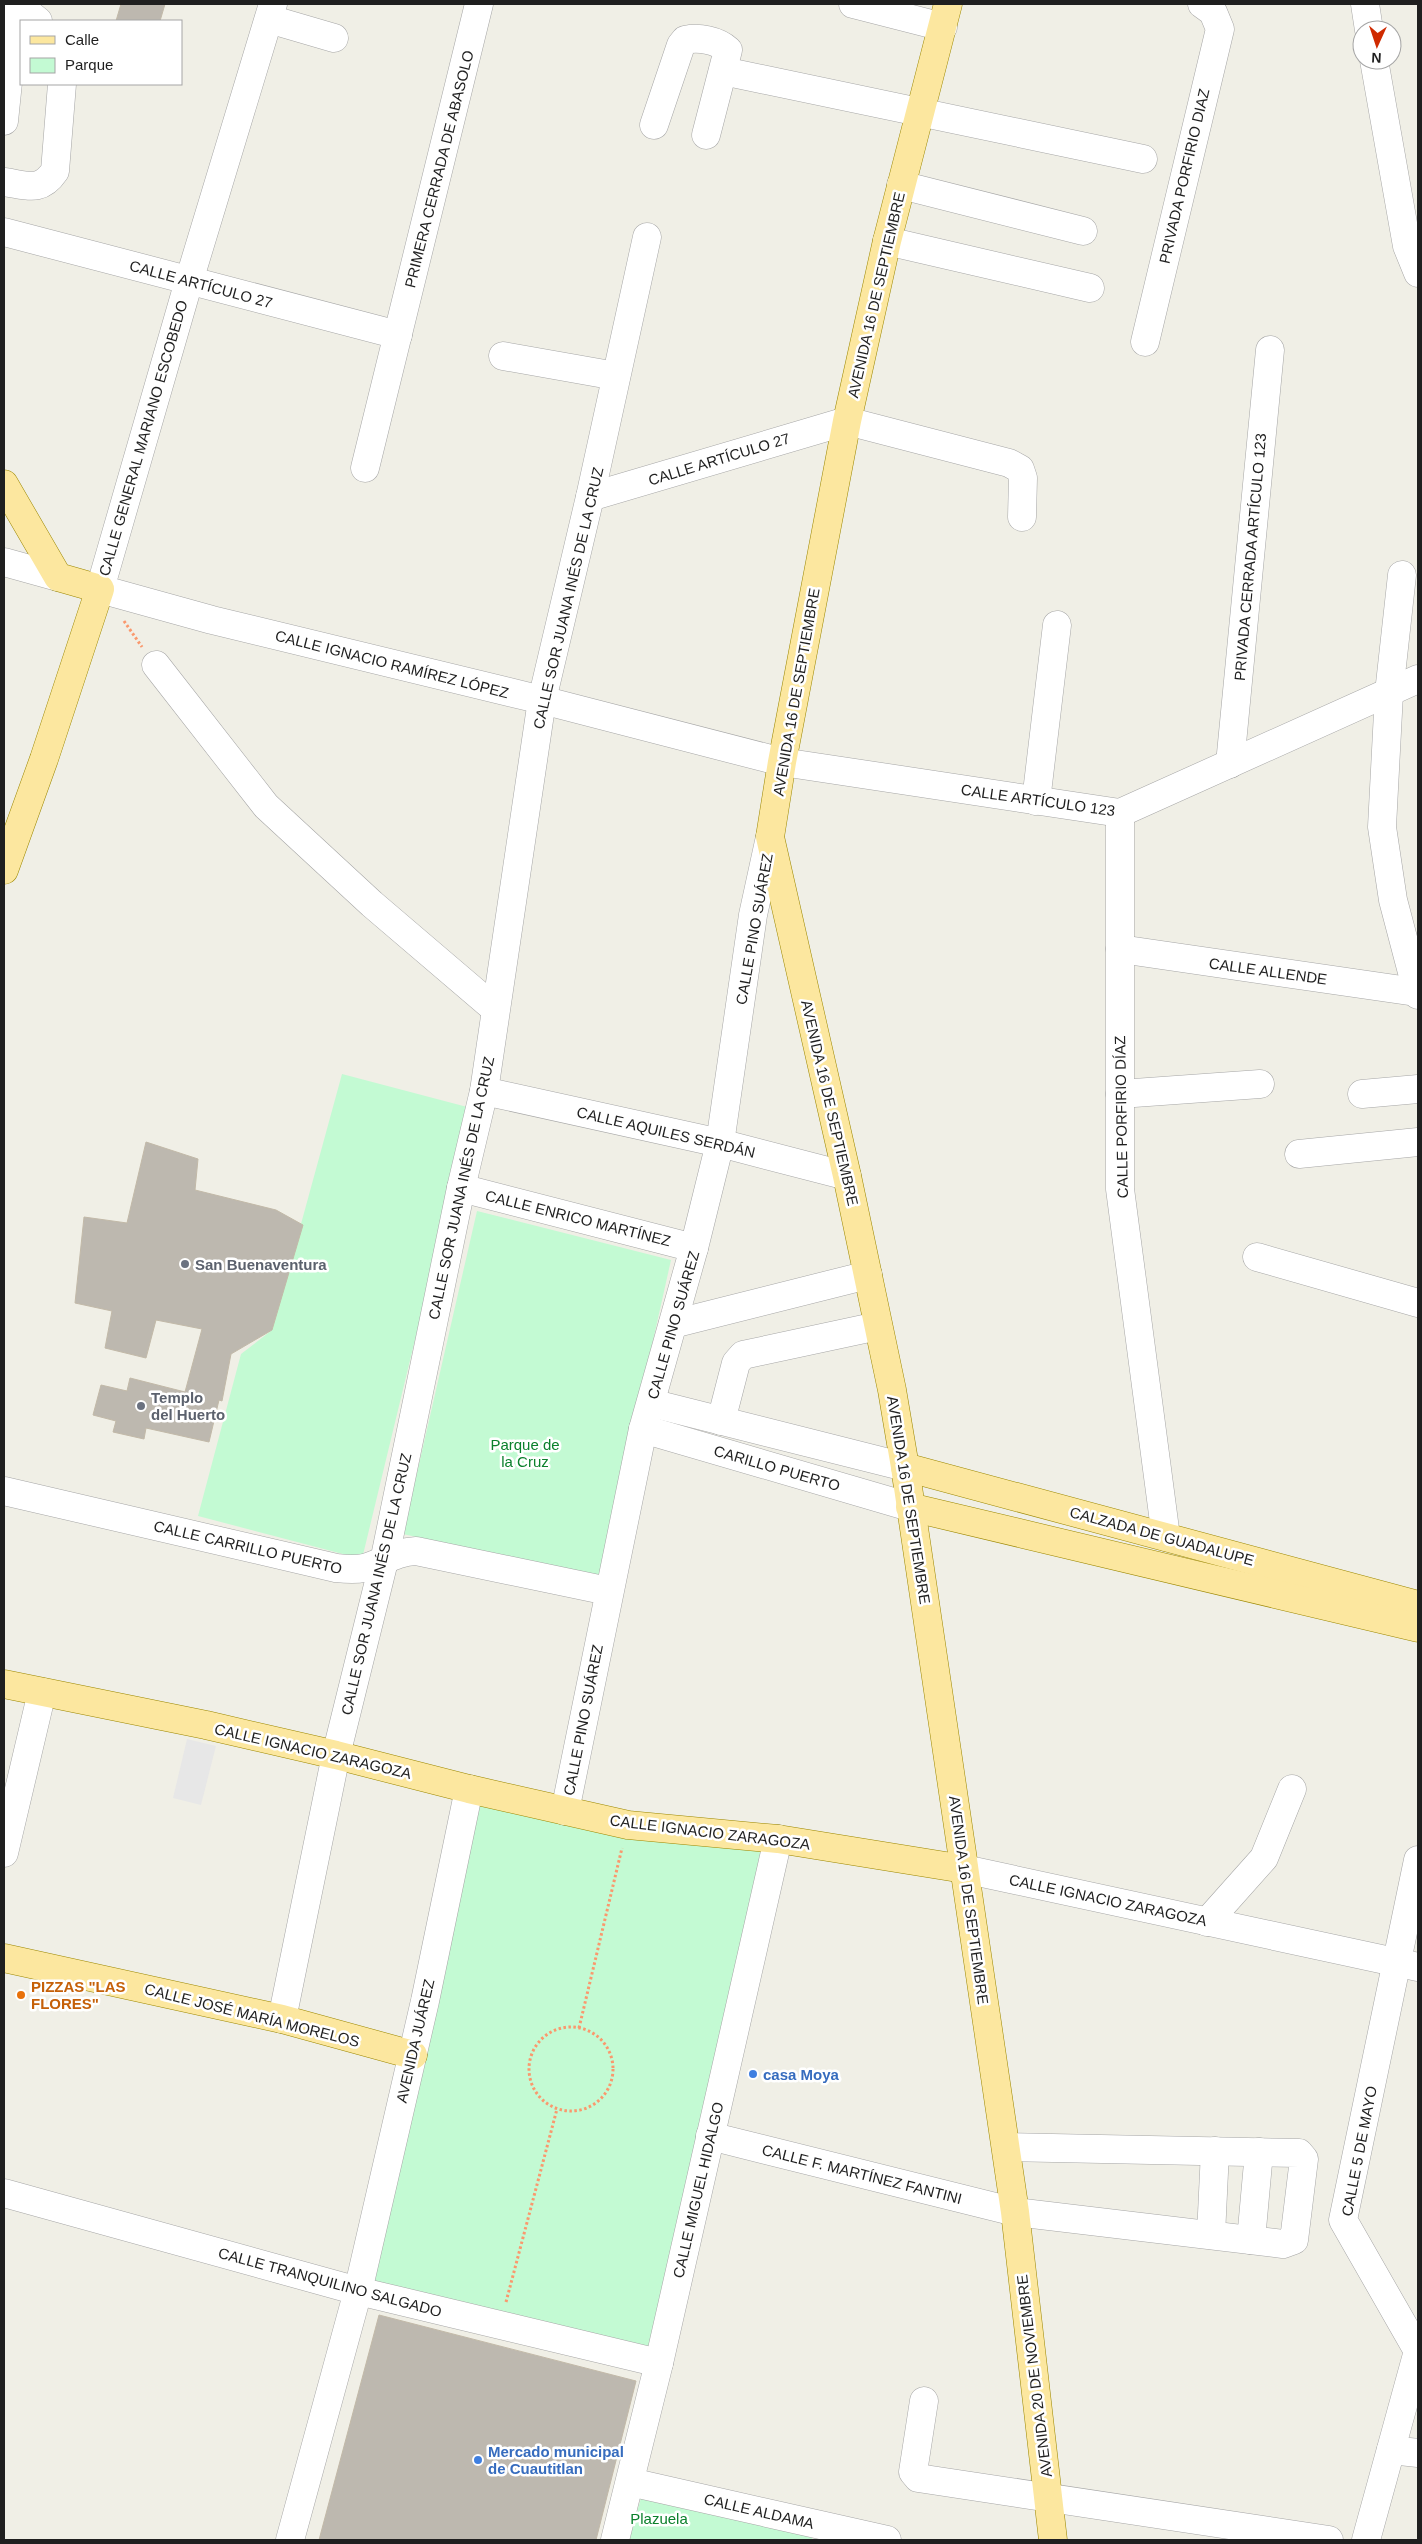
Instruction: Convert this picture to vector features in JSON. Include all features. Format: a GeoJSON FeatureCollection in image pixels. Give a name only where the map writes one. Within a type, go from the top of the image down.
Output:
{"type":"FeatureCollection","features":[{"type":"Feature","properties":{"kind":"main road","name":"AVENIDA 16 DE SEPTIEMBRE"},"geometry":{"type":"LineString","coordinates":[[946,15],[887,241],[847,421],[782,762],[770,838],[847,1176],[905,1467],[1015,2212]]}},
{"type":"Feature","properties":{"kind":"main road"},"geometry":{"type":"LineString","coordinates":[[4,484],[58,577]]}},
{"type":"Feature","properties":{"kind":"main road","name":"CALLE IGNACIO RAMÍREZ LÓPEZ"},"geometry":{"type":"LineString","coordinates":[[58,577],[100,589]]}},
{"type":"Feature","properties":{"kind":"main road","name":"CALLE GENERAL MARIANO ESCOBEDO"},"geometry":{"type":"LineString","coordinates":[[4,870],[44,759],[100,589]]}},
{"type":"Feature","properties":{"kind":"main road","name":"CALZADA DE GUADALUPE"},"geometry":{"type":"LineString","coordinates":[[905,1467],[1418,1605]]}},
{"type":"Feature","properties":{"kind":"main road","name":"CALZADA DE GUADALUPE"},"geometry":{"type":"LineString","coordinates":[[910,1507],[1418,1628]]}},
{"type":"Feature","properties":{"kind":"main road","name":"CALLE IGNACIO ZARAGOZA"},"geometry":{"type":"LineString","coordinates":[[4,1684],[336,1755],[469,1789],[628,1825],[778,1839],[964,1869]]}},
{"type":"Feature","properties":{"kind":"main road","name":"CALLE JOSÉ MARÍA MORELOS"},"geometry":{"type":"LineString","coordinates":[[4,1958],[282,2019],[413,2055]]}},
{"type":"Feature","properties":{"kind":"main road","name":"AVENIDA 20 DE NOVIEMBRE"},"geometry":{"type":"LineString","coordinates":[[1015,2212],[1053,2540]]}},
{"type":"Feature","properties":{"kind":"street"},"geometry":{"type":"LineString","coordinates":[[17,4],[37,20]]}},
{"type":"Feature","properties":{"kind":"street"},"geometry":{"type":"LineString","coordinates":[[4,121],[17,4]]}},
{"type":"Feature","properties":{"kind":"street","name":"PRIMERA CERRADA DE ABASOLO"},"geometry":{"type":"LineString","coordinates":[[365,468],[479,4]]}},
{"type":"Feature","properties":{"kind":"street"},"geometry":{"type":"LineString","coordinates":[[853,4],[946,15]]}},
{"type":"Feature","properties":{"kind":"street"},"geometry":{"type":"LineString","coordinates":[[1365,4],[1367,20]]}},
{"type":"Feature","properties":{"kind":"street","name":"PRIVADA PORFIRIO DIAZ"},"geometry":{"type":"LineString","coordinates":[[1145,342],[1220,28],[1208,8]]}},
{"type":"Feature","properties":{"kind":"street"},"geometry":{"type":"LineString","coordinates":[[271,11],[334,38]]}},
{"type":"Feature","properties":{"kind":"street","name":"CALLE GENERAL MARIANO ESCOBEDO"},"geometry":{"type":"LineString","coordinates":[[100,589],[189,281],[271,11]]}},
{"type":"Feature","properties":{"kind":"street"},"geometry":{"type":"LineString","coordinates":[[654,125],[681,45],[685,40],[695,38],[722,44],[728,50],[706,135]]}},
{"type":"Feature","properties":{"kind":"street"},"geometry":{"type":"LineString","coordinates":[[1376,70],[1407,246],[1418,273]]}},
{"type":"Feature","properties":{"kind":"street"},"geometry":{"type":"LineString","coordinates":[[722,71],[1143,159]]}},
{"type":"Feature","properties":{"kind":"street"},"geometry":{"type":"LineString","coordinates":[[4,182],[37,187],[47,183],[55,171],[62,85]]}},
{"type":"Feature","properties":{"kind":"street"},"geometry":{"type":"LineString","coordinates":[[901,185],[1083,231]]}},
{"type":"Feature","properties":{"kind":"street","name":"CALLE ARTÍCULO 27"},"geometry":{"type":"LineString","coordinates":[[4,232],[398,335]]}},
{"type":"Feature","properties":{"kind":"street","name":"CALLE SOR JUANA INÉS DE LA CRUZ"},"geometry":{"type":"LineString","coordinates":[[282,2019],[336,1755],[385,1557],[461,1188],[484,1091],[542,700],[590,497],[647,237]]}},
{"type":"Feature","properties":{"kind":"street"},"geometry":{"type":"LineString","coordinates":[[887,241],[1090,288]]}},
{"type":"Feature","properties":{"kind":"street","name":"PRIVADA CERRADA ARTÍCULO 123"},"geometry":{"type":"LineString","coordinates":[[1230,764],[1270,350]]}},
{"type":"Feature","properties":{"kind":"street"},"geometry":{"type":"LineString","coordinates":[[503,356],[616,376]]}},
{"type":"Feature","properties":{"kind":"street"},"geometry":{"type":"LineString","coordinates":[[847,421],[1009,463],[1020,469],[1023,478],[1022,517]]}},
{"type":"Feature","properties":{"kind":"street","name":"CALLE ARTÍCULO 27"},"geometry":{"type":"LineString","coordinates":[[590,497],[847,421]]}},
{"type":"Feature","properties":{"kind":"street","name":"CALLE IGNACIO RAMÍREZ LÓPEZ"},"geometry":{"type":"LineString","coordinates":[[4,562],[58,577]]}},
{"type":"Feature","properties":{"kind":"street"},"geometry":{"type":"LineString","coordinates":[[1402,575],[1389,693],[1382,827],[1393,900],[1417,993]]}},
{"type":"Feature","properties":{"kind":"street","name":"CALLE IGNACIO RAMÍREZ LÓPEZ"},"geometry":{"type":"LineString","coordinates":[[100,589],[212,620],[542,700],[782,762]]}},
{"type":"Feature","properties":{"kind":"street"},"geometry":{"type":"LineString","coordinates":[[1036,801],[1057,625]]}},
{"type":"Feature","properties":{"kind":"street"},"geometry":{"type":"LineString","coordinates":[[156,665],[266,806],[372,904],[496,1009]]}},
{"type":"Feature","properties":{"kind":"street","name":"CALLE ARTÍCULO 123"},"geometry":{"type":"LineString","coordinates":[[782,762],[1120,813],[1418,679]]}},
{"type":"Feature","properties":{"kind":"street","name":"CALLE PORFIRIO DÍAZ"},"geometry":{"type":"LineString","coordinates":[[1120,813],[1120,1189],[1166,1537]]}},
{"type":"Feature","properties":{"kind":"street","name":"CALLE PINO SUÁREZ"},"geometry":{"type":"LineString","coordinates":[[565,1811],[608,1591],[647,1416],[694,1248],[720,1144],[753,915],[770,838]]}},
{"type":"Feature","properties":{"kind":"street","name":"CALLE ALLENDE"},"geometry":{"type":"LineString","coordinates":[[1120,949],[1417,993]]}},
{"type":"Feature","properties":{"kind":"street"},"geometry":{"type":"LineString","coordinates":[[1120,1094],[1260,1084]]}},
{"type":"Feature","properties":{"kind":"street"},"geometry":{"type":"LineString","coordinates":[[1362,1094],[1418,1089]]}},
{"type":"Feature","properties":{"kind":"street","name":"CALLE AQUILES SERDÁN"},"geometry":{"type":"LineString","coordinates":[[484,1091],[720,1144],[847,1176]]}},
{"type":"Feature","properties":{"kind":"street"},"geometry":{"type":"LineString","coordinates":[[1299,1154],[1418,1142]]}},
{"type":"Feature","properties":{"kind":"street","name":"CALLE ENRICO MARTÍNEZ"},"geometry":{"type":"LineString","coordinates":[[461,1188],[694,1248]]}},
{"type":"Feature","properties":{"kind":"street"},"geometry":{"type":"LineString","coordinates":[[1257,1257],[1418,1303]]}},
{"type":"Feature","properties":{"kind":"street"},"geometry":{"type":"LineString","coordinates":[[673,1324],[868,1275]]}},
{"type":"Feature","properties":{"kind":"street"},"geometry":{"type":"LineString","coordinates":[[721,1421],[736,1363],[744,1355],[878,1326]]}},
{"type":"Feature","properties":{"kind":"street","name":"CARILLO PUERTO"},"geometry":{"type":"LineString","coordinates":[[647,1416],[721,1421],[905,1467]]}},
{"type":"Feature","properties":{"kind":"street","name":"CARILLO PUERTO"},"geometry":{"type":"LineString","coordinates":[[647,1416],[910,1507]]}},
{"type":"Feature","properties":{"kind":"street","name":"CALLE CARRILLO PUERTO"},"geometry":{"type":"LineString","coordinates":[[4,1491],[336,1568],[363,1568],[385,1557],[405,1551],[416,1551],[608,1591]]}},
{"type":"Feature","properties":{"kind":"street"},"geometry":{"type":"LineString","coordinates":[[1250,1560],[1293,1558],[1418,1592]]}},
{"type":"Feature","properties":{"kind":"street"},"geometry":{"type":"LineString","coordinates":[[1251,1588],[1274,1603],[1418,1642]]}},
{"type":"Feature","properties":{"kind":"street"},"geometry":{"type":"LineString","coordinates":[[4,1853],[42,1692]]}},
{"type":"Feature","properties":{"kind":"street","name":"AVENIDA JUÁREZ"},"geometry":{"type":"LineString","coordinates":[[290,2540],[358,2291],[413,2055],[469,1789]]}},
{"type":"Feature","properties":{"kind":"street"},"geometry":{"type":"LineString","coordinates":[[1207,1922],[1264,1858],[1292,1789]]}},
{"type":"Feature","properties":{"kind":"street","name":"CALLE MIGUEL HIDALGO"},"geometry":{"type":"LineString","coordinates":[[615,2540],[659,2362],[778,1839]]}},
{"type":"Feature","properties":{"kind":"street","name":"CALLE 5 DE MAYO"},"geometry":{"type":"LineString","coordinates":[[1366,2540],[1418,2351],[1343,2220],[1407,1964],[1418,1860]]}},
{"type":"Feature","properties":{"kind":"street","name":"CALLE IGNACIO ZARAGOZA"},"geometry":{"type":"LineString","coordinates":[[964,1869],[1407,1964]]}},
{"type":"Feature","properties":{"kind":"street","name":"CALLE F. MARTÍNEZ FANTINI"},"geometry":{"type":"LineString","coordinates":[[710,2136],[1015,2212],[1284,2244],[1294,2240],[1304,2159],[1299,2152],[1259,2152]]}},
{"type":"Feature","properties":{"kind":"street"},"geometry":{"type":"LineString","coordinates":[[1006,2147],[1259,2152],[1251,2240]]}},
{"type":"Feature","properties":{"kind":"street"},"geometry":{"type":"LineString","coordinates":[[1211,2235],[1215,2151]]}},
{"type":"Feature","properties":{"kind":"street","name":"CALLE TRANQUILINO SALGADO"},"geometry":{"type":"LineString","coordinates":[[4,2193],[358,2291],[659,2362]]}},
{"type":"Feature","properties":{"kind":"street"},"geometry":{"type":"LineString","coordinates":[[924,2401],[913,2472],[918,2478],[1329,2540]]}},
{"type":"Feature","properties":{"kind":"street"},"geometry":{"type":"LineString","coordinates":[[1391,2450],[1418,2454]]}},
{"type":"Feature","properties":{"kind":"street","name":"CALLE ALDAMA"},"geometry":{"type":"LineString","coordinates":[[630,2482],[887,2540]]}},
{"type":"Feature","properties":{"kind":"path"},"geometry":{"type":"LineString","coordinates":[[122,619],[156,665]]}},
{"type":"Feature","properties":{"kind":"path"},"geometry":{"type":"LineString","coordinates":[[580,2028],[628,1825]]}},
{"type":"Feature","properties":{"kind":"path"},"geometry":{"type":"LineString","coordinates":[[566,2027],[580,2028],[592,2032],[603,2041],[610,2053],[613,2066],[612,2079],[606,2092],[597,2102],[585,2109],[571,2111],[556,2109],[544,2102],[534,2091],[529,2078],[528,2064],[533,2050],[547,2035],[566,2027]]}},
{"type":"Feature","properties":{"kind":"path"},"geometry":{"type":"LineString","coordinates":[[500,2325],[556,2109]]}},
{"type":"Feature","properties":{"kind":"green space"},"geometry":{"type":"Polygon","coordinates":[[[342,1074],[471,1108],[362,1559],[198,1516],[241,1354],[272,1330],[342,1074]]]}},
{"type":"Feature","properties":{"kind":"green space","name":"Parque de la Cruz"},"geometry":{"type":"Polygon","coordinates":[[[477,1211],[671,1260],[600,1578],[403,1534],[477,1211]]]}},
{"type":"Feature","properties":{"kind":"green space"},"geometry":{"type":"Polygon","coordinates":[[[469,1789],[778,1839],[659,2363],[358,2291],[469,1789]]]}},
{"type":"Feature","properties":{"kind":"green space","name":"Plazuela"},"geometry":{"type":"Polygon","coordinates":[[[643,2491],[813,2532],[812,2540],[629,2540],[643,2491]]]}},
{"type":"Feature","properties":{"kind":"shaded area"},"geometry":{"type":"Polygon","coordinates":[[[187,1739],[216,1746],[201,1805],[173,1798],[187,1739]]]}},
{"type":"Feature","properties":{"kind":"building"},"geometry":{"type":"Polygon","coordinates":[[[121,4],[165,4],[160,20],[116,20],[121,4]]]}},
{"type":"Feature","properties":{"kind":"building","name":"San Buenaventura"},"geometry":{"type":"Polygon","coordinates":[[[146,1142],[198,1159],[195,1190],[276,1210],[303,1225],[272,1330],[231,1354],[222,1401],[219,1400],[209,1442],[146,1428],[144,1439],[113,1432],[116,1421],[93,1415],[101,1385],[127,1391],[130,1378],[185,1392],[202,1329],[156,1320],[146,1358],[105,1348],[112,1311],[75,1303],[84,1217],[127,1223],[146,1142]]]}},
{"type":"Feature","properties":{"kind":"building","name":"Mercado municipal de Cuautitlan"},"geometry":{"type":"Polygon","coordinates":[[[379,2315],[636,2381],[596,2540],[319,2540],[379,2315]]]}},
{"type":"Feature","properties":{"kind":"place","name":"San Buenaventura"},"geometry":{"type":"Point","coordinates":[185,1264]}},
{"type":"Feature","properties":{"kind":"place","name":"Templo del Huerto"},"geometry":{"type":"Point","coordinates":[141,1406]}},
{"type":"Feature","properties":{"kind":"place","name":"PIZZAS \"LAS FLORES\""},"geometry":{"type":"Point","coordinates":[21,1995]}},
{"type":"Feature","properties":{"kind":"place","name":"casa Moya"},"geometry":{"type":"Point","coordinates":[753,2074]}},
{"type":"Feature","properties":{"kind":"place","name":"Mercado municipal de Cuautitlan"},"geometry":{"type":"Point","coordinates":[478,2460]}}]}
